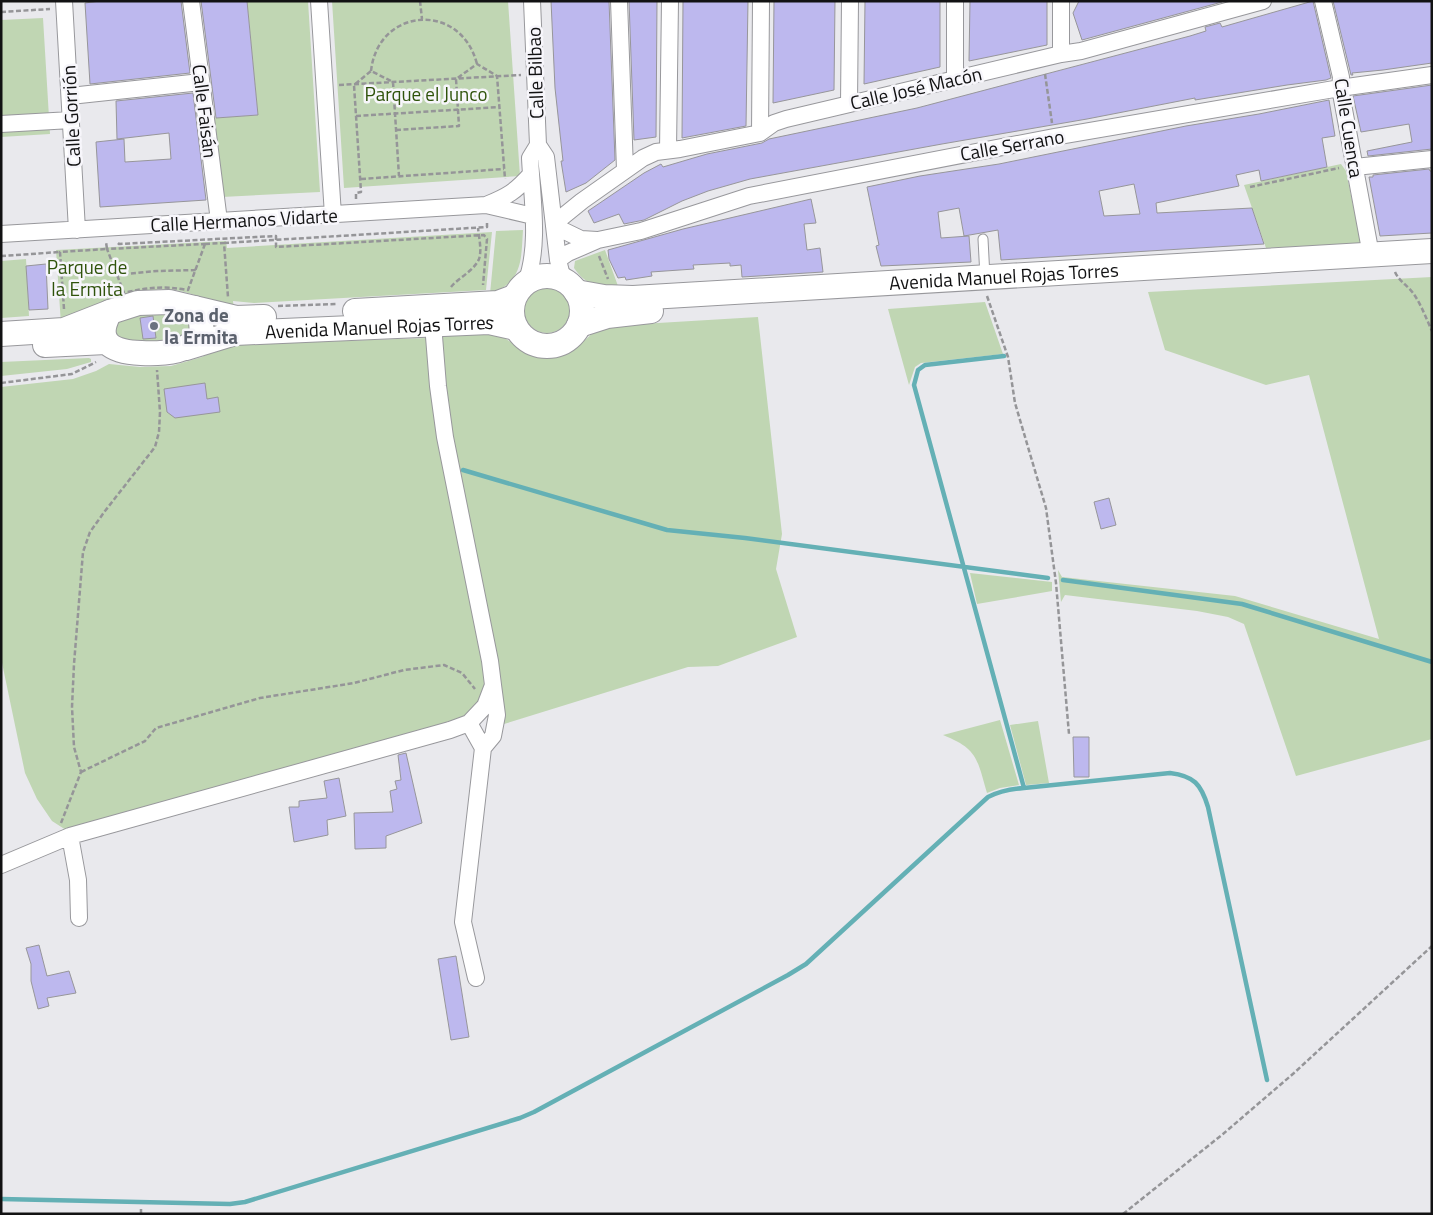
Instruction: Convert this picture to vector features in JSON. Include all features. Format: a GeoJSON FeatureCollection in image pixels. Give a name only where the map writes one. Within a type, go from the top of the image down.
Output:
{"type":"FeatureCollection","features":[{"type":"Feature","properties":{"kind":"main road","name":"Avenida Manuel Rojas Torres"},"geometry":{"type":"LineString","coordinates":[[579,325],[607,316],[634,312],[1432,251]]}},
{"type":"Feature","properties":{"kind":"main road","name":"Avenida Manuel Rojas Torres"},"geometry":{"type":"LineString","coordinates":[[566,277],[604,297],[633,298],[1432,264]]}},
{"type":"Feature","properties":{"kind":"main road"},"geometry":{"type":"LineString","coordinates":[[544,276],[566,277],[581,302],[582,314],[579,325],[565,342],[554,346],[532,343],[516,328],[512,318],[512,307],[520,290],[534,278],[544,276]]}},
{"type":"Feature","properties":{"kind":"main road","name":"Avenida Manuel Rojas Torres"},"geometry":{"type":"LineString","coordinates":[[113,304],[169,302],[193,297],[236,318],[498,303],[520,290]]}},
{"type":"Feature","properties":{"kind":"main road"},"geometry":{"type":"LineString","coordinates":[[186,348],[202,335],[201,321],[193,297]]}},
{"type":"Feature","properties":{"kind":"main road"},"geometry":{"type":"LineString","coordinates":[[1,334],[64,330],[113,304]]}},
{"type":"Feature","properties":{"kind":"main road"},"geometry":{"type":"LineString","coordinates":[[1,348],[108,344],[104,336],[104,323],[113,304]]}},
{"type":"Feature","properties":{"kind":"main road","name":"Avenida Manuel Rojas Torres"},"geometry":{"type":"LineString","coordinates":[[108,344],[123,352],[157,354],[186,348],[235,333],[489,322],[516,328]]}},
{"type":"Feature","properties":{"kind":"street","name":"Calle Faisán"},"geometry":{"type":"LineString","coordinates":[[191,1],[218,221]]}},
{"type":"Feature","properties":{"kind":"street"},"geometry":{"type":"LineString","coordinates":[[320,1],[333,214]]}},
{"type":"Feature","properties":{"kind":"street","name":"Calle Bilbao"},"geometry":{"type":"LineString","coordinates":[[532,1],[538,145],[546,157],[554,226],[566,277]]}},
{"type":"Feature","properties":{"kind":"street"},"geometry":{"type":"LineString","coordinates":[[619,1],[625,170]]}},
{"type":"Feature","properties":{"kind":"street"},"geometry":{"type":"LineString","coordinates":[[668,150],[670,1]]}},
{"type":"Feature","properties":{"kind":"street"},"geometry":{"type":"LineString","coordinates":[[760,132],[761,1]]}},
{"type":"Feature","properties":{"kind":"street"},"geometry":{"type":"LineString","coordinates":[[849,104],[850,1]]}},
{"type":"Feature","properties":{"kind":"street"},"geometry":{"type":"LineString","coordinates":[[955,1],[955,79]]}},
{"type":"Feature","properties":{"kind":"street"},"geometry":{"type":"LineString","coordinates":[[1061,1],[1061,54]]}},
{"type":"Feature","properties":{"kind":"street","name":"Calle José Macón"},"geometry":{"type":"LineString","coordinates":[[554,226],[582,201],[625,170],[656,152],[680,149],[760,132],[774,123],[786,119],[1102,46],[1262,1]]}},
{"type":"Feature","properties":{"kind":"street","name":"Calle Cuenca"},"geometry":{"type":"LineString","coordinates":[[1323,1],[1341,77],[1340,88],[1371,255]]}},
{"type":"Feature","properties":{"kind":"street","name":"Calle Gorrión"},"geometry":{"type":"LineString","coordinates":[[58,5],[70,96],[77,230]]}},
{"type":"Feature","properties":{"kind":"street","name":"Calle Serrano"},"geometry":{"type":"LineString","coordinates":[[566,277],[568,253],[598,240],[641,231],[749,196],[1054,137],[1340,88],[1432,75]]}},
{"type":"Feature","properties":{"kind":"street"},"geometry":{"type":"LineString","coordinates":[[70,96],[201,82]]}},
{"type":"Feature","properties":{"kind":"street"},"geometry":{"type":"LineString","coordinates":[[1,124],[71,120]]}},
{"type":"Feature","properties":{"kind":"street","name":"Calle Bilbao"},"geometry":{"type":"LineString","coordinates":[[520,290],[531,272],[533,209],[530,158],[538,145]]}},
{"type":"Feature","properties":{"kind":"street"},"geometry":{"type":"LineString","coordinates":[[1354,164],[1432,159]]}},
{"type":"Feature","properties":{"kind":"street","name":"Calle Hermanos Vidarte"},"geometry":{"type":"LineString","coordinates":[[486,205],[507,197],[517,190],[531,174]]}},
{"type":"Feature","properties":{"kind":"street"},"geometry":{"type":"LineString","coordinates":[[551,202],[568,205],[582,201]]}},
{"type":"Feature","properties":{"kind":"street","name":"Calle Hermanos Vidarte"},"geometry":{"type":"LineString","coordinates":[[1,234],[486,205],[533,209],[551,202]]}},
{"type":"Feature","properties":{"kind":"street","name":"Calle Serrano"},"geometry":{"type":"LineString","coordinates":[[554,226],[581,239],[598,240]]}},
{"type":"Feature","properties":{"kind":"street"},"geometry":{"type":"LineString","coordinates":[[433,324],[438,386],[445,437],[490,661],[497,715],[493,736],[483,748],[463,922],[476,978]]}},
{"type":"Feature","properties":{"kind":"street"},"geometry":{"type":"LineString","coordinates":[[1,865],[64,839],[450,730],[469,723],[485,706],[493,685]]}},
{"type":"Feature","properties":{"kind":"street"},"geometry":{"type":"LineString","coordinates":[[469,723],[483,748]]}},
{"type":"Feature","properties":{"kind":"street"},"geometry":{"type":"LineString","coordinates":[[64,839],[78,880],[79,918]]}},
{"type":"Feature","properties":{"kind":"lane"},"geometry":{"type":"LineString","coordinates":[[983,239],[986,284]]}},
{"type":"Feature","properties":{"kind":"path"},"geometry":{"type":"LineString","coordinates":[[420,1],[422,20]]}},
{"type":"Feature","properties":{"kind":"path"},"geometry":{"type":"LineString","coordinates":[[1,12],[58,5]]}},
{"type":"Feature","properties":{"kind":"path"},"geometry":{"type":"LineString","coordinates":[[354,85],[371,71],[376,49],[386,36],[398,26],[414,20],[438,21],[459,33],[470,45],[477,64],[498,76]]}},
{"type":"Feature","properties":{"kind":"path"},"geometry":{"type":"LineString","coordinates":[[1042,59],[1054,137]]}},
{"type":"Feature","properties":{"kind":"path"},"geometry":{"type":"LineString","coordinates":[[456,78],[477,64]]}},
{"type":"Feature","properties":{"kind":"path"},"geometry":{"type":"LineString","coordinates":[[371,71],[393,82]]}},
{"type":"Feature","properties":{"kind":"path"},"geometry":{"type":"LineString","coordinates":[[325,86],[536,74]]}},
{"type":"Feature","properties":{"kind":"path"},"geometry":{"type":"LineString","coordinates":[[498,76],[505,186]]}},
{"type":"Feature","properties":{"kind":"path"},"geometry":{"type":"LineString","coordinates":[[396,130],[459,126],[456,78]]}},
{"type":"Feature","properties":{"kind":"path"},"geometry":{"type":"LineString","coordinates":[[393,82],[399,176]]}},
{"type":"Feature","properties":{"kind":"path"},"geometry":{"type":"LineString","coordinates":[[354,85],[361,192]]}},
{"type":"Feature","properties":{"kind":"path"},"geometry":{"type":"LineString","coordinates":[[356,116],[500,107]]}},
{"type":"Feature","properties":{"kind":"path"},"geometry":{"type":"LineString","coordinates":[[1250,187],[1354,164]]}},
{"type":"Feature","properties":{"kind":"path"},"geometry":{"type":"LineString","coordinates":[[360,179],[504,169]]}},
{"type":"Feature","properties":{"kind":"path"},"geometry":{"type":"LineString","coordinates":[[1,256],[478,228],[487,227],[486,205]]}},
{"type":"Feature","properties":{"kind":"path"},"geometry":{"type":"LineString","coordinates":[[104,228],[106,249],[124,293]]}},
{"type":"Feature","properties":{"kind":"path"},"geometry":{"type":"LineString","coordinates":[[451,290],[451,287],[473,268],[479,259],[478,228]]}},
{"type":"Feature","properties":{"kind":"path"},"geometry":{"type":"LineString","coordinates":[[224,243],[229,305]]}},
{"type":"Feature","properties":{"kind":"path"},"geometry":{"type":"LineString","coordinates":[[113,304],[124,293],[157,286],[171,287],[193,297],[196,270],[204,244]]}},
{"type":"Feature","properties":{"kind":"path"},"geometry":{"type":"LineString","coordinates":[[60,252],[65,318]]}},
{"type":"Feature","properties":{"kind":"path"},"geometry":{"type":"LineString","coordinates":[[1392,266],[1398,279],[1406,284],[1414,294],[1432,330]]}},
{"type":"Feature","properties":{"kind":"path"},"geometry":{"type":"LineString","coordinates":[[116,275],[196,270]]}},
{"type":"Feature","properties":{"kind":"path"},"geometry":{"type":"LineString","coordinates":[[986,284],[988,303],[1008,357],[1015,403],[1046,508],[1056,583],[1069,734]]}},
{"type":"Feature","properties":{"kind":"path"},"geometry":{"type":"LineString","coordinates":[[1,383],[72,374],[96,363],[108,344]]}},
{"type":"Feature","properties":{"kind":"path"},"geometry":{"type":"LineString","coordinates":[[64,839],[57,832],[81,772],[74,747],[72,707],[83,552],[90,532],[104,510],[154,447],[159,432],[160,412],[157,354]]}},
{"type":"Feature","properties":{"kind":"path"},"geometry":{"type":"LineString","coordinates":[[81,772],[145,741],[156,728],[260,698],[354,683],[404,670],[444,665],[462,673],[474,687],[485,706]]}},
{"type":"Feature","properties":{"kind":"path"},"geometry":{"type":"LineString","coordinates":[[1123,1214],[1216,1140],[1294,1073],[1432,946]]}},
{"type":"Feature","properties":{"kind":"path"},"geometry":{"type":"LineString","coordinates":[[141,1214],[142,1209]]}},
{"type":"Feature","properties":{"kind":"green space"},"geometry":{"type":"Polygon","coordinates":[[[247,1],[308,1],[320,192],[222,197],[213,118],[258,115],[247,1]]]}},
{"type":"Feature","properties":{"kind":"green space","name":"Parque el Junco"},"geometry":{"type":"Polygon","coordinates":[[[332,1],[508,1],[520,176],[344,188],[332,1]]]}},
{"type":"Feature","properties":{"kind":"green space"},"geometry":{"type":"Polygon","coordinates":[[[43,18],[50,134],[1,137],[1,20],[43,18]]]}},
{"type":"Feature","properties":{"kind":"green space"},"geometry":{"type":"Polygon","coordinates":[[[1341,164],[1346,171],[1361,244],[1266,248],[1244,185],[1341,164]]]}},
{"type":"Feature","properties":{"kind":"green space"},"geometry":{"type":"Polygon","coordinates":[[[523,230],[522,251],[518,269],[509,283],[490,294],[496,231],[523,230]]]}},
{"type":"Feature","properties":{"kind":"green space","name":"Parque de la Ermita"},"geometry":{"type":"Polygon","coordinates":[[[492,232],[486,290],[254,303],[233,301],[234,309],[190,293],[161,289],[146,291],[117,300],[61,324],[56,250],[226,241],[227,248],[492,232]]]}},
{"type":"Feature","properties":{"kind":"green space"},"geometry":{"type":"Polygon","coordinates":[[[605,250],[618,286],[599,285],[588,282],[574,268],[575,261],[605,250]]]}},
{"type":"Feature","properties":{"kind":"green space"},"geometry":{"type":"Polygon","coordinates":[[[26,259],[29,316],[1,318],[1,261],[26,259]]]}},
{"type":"Feature","properties":{"kind":"green space"},"geometry":{"type":"Polygon","coordinates":[[[1432,277],[1432,739],[1296,776],[1244,624],[1228,617],[1197,611],[1065,595],[1061,602],[1058,570],[1062,577],[1235,596],[1379,639],[1309,375],[1266,385],[1165,350],[1148,292],[1432,277]]]}},
{"type":"Feature","properties":{"kind":"green space"},"geometry":{"type":"Polygon","coordinates":[[[552,287],[564,293],[569,301],[569,319],[564,327],[556,332],[542,333],[530,327],[525,319],[524,305],[530,293],[538,288],[552,287]]]}},
{"type":"Feature","properties":{"kind":"green space"},"geometry":{"type":"Polygon","coordinates":[[[985,302],[1003,354],[921,363],[915,367],[909,385],[888,309],[985,302]]]}},
{"type":"Feature","properties":{"kind":"green space"},"geometry":{"type":"Polygon","coordinates":[[[138,312],[187,315],[195,325],[182,340],[148,346],[115,336],[117,321],[138,312]]]}},
{"type":"Feature","properties":{"kind":"green space"},"geometry":{"type":"Polygon","coordinates":[[[758,317],[782,534],[776,569],[797,637],[718,666],[688,667],[504,724],[455,462],[439,335],[495,332],[528,353],[544,357],[560,355],[575,349],[595,331],[608,326],[758,317]]]}},
{"type":"Feature","properties":{"kind":"green space"},"geometry":{"type":"Polygon","coordinates":[[[427,338],[437,438],[486,675],[483,692],[477,704],[468,714],[453,722],[66,830],[52,821],[37,799],[25,773],[1,658],[1,387],[73,379],[109,364],[140,367],[171,366],[202,357],[225,345],[427,338]]]}},
{"type":"Feature","properties":{"kind":"green space"},"geometry":{"type":"Polygon","coordinates":[[[89,358],[91,362],[67,369],[1,376],[1,362],[89,358]]]}},
{"type":"Feature","properties":{"kind":"green space"},"geometry":{"type":"Polygon","coordinates":[[[970,573],[1052,582],[1052,591],[977,604],[970,573]]]}},
{"type":"Feature","properties":{"kind":"green space"},"geometry":{"type":"Polygon","coordinates":[[[1000,720],[1019,785],[1000,788],[987,793],[974,756],[963,745],[943,735],[1000,720]]]}},
{"type":"Feature","properties":{"kind":"green space"},"geometry":{"type":"Polygon","coordinates":[[[1038,721],[1049,783],[1026,785],[1010,725],[1038,721]]]}},
{"type":"Feature","properties":{"kind":"building"},"geometry":{"type":"Polygon","coordinates":[[[100,1],[181,1],[190,73],[90,84],[85,3],[100,1]]]}},
{"type":"Feature","properties":{"kind":"building"},"geometry":{"type":"Polygon","coordinates":[[[201,1],[247,1],[258,115],[216,118],[201,1]]]}},
{"type":"Feature","properties":{"kind":"building"},"geometry":{"type":"Polygon","coordinates":[[[551,1],[609,1],[615,160],[586,183],[566,192],[561,161],[563,161],[555,88],[551,1]]]}},
{"type":"Feature","properties":{"kind":"building"},"geometry":{"type":"Polygon","coordinates":[[[629,1],[657,1],[656,137],[634,140],[629,1]]]}},
{"type":"Feature","properties":{"kind":"building"},"geometry":{"type":"Polygon","coordinates":[[[683,1],[748,1],[746,126],[682,138],[683,1]]]}},
{"type":"Feature","properties":{"kind":"building"},"geometry":{"type":"Polygon","coordinates":[[[774,1],[835,1],[834,90],[773,103],[774,1]]]}},
{"type":"Feature","properties":{"kind":"building"},"geometry":{"type":"Polygon","coordinates":[[[865,1],[940,1],[940,67],[864,84],[865,1]]]}},
{"type":"Feature","properties":{"kind":"building"},"geometry":{"type":"Polygon","coordinates":[[[970,1],[1047,1],[1047,45],[969,61],[970,1]]]}},
{"type":"Feature","properties":{"kind":"building"},"geometry":{"type":"Polygon","coordinates":[[[1079,1],[1222,2],[1082,40],[1073,13],[1079,1]]]}},
{"type":"Feature","properties":{"kind":"building"},"geometry":{"type":"Polygon","coordinates":[[[1313,1],[1331,78],[1326,80],[1195,100],[1195,98],[750,179],[708,191],[682,201],[644,220],[624,224],[619,214],[594,223],[588,211],[644,173],[661,164],[663,167],[707,154],[762,143],[769,139],[917,108],[1190,36],[1206,31],[1205,27],[1220,23],[1222,27],[1313,1]]]}},
{"type":"Feature","properties":{"kind":"building"},"geometry":{"type":"Polygon","coordinates":[[[1333,1],[1432,1],[1432,63],[1352,73],[1353,75],[1351,75],[1333,1]]]}},
{"type":"Feature","properties":{"kind":"building"},"geometry":{"type":"Polygon","coordinates":[[[1432,85],[1432,149],[1368,156],[1367,151],[1412,142],[1409,124],[1361,132],[1353,96],[1432,85]]]}},
{"type":"Feature","properties":{"kind":"building"},"geometry":{"type":"Polygon","coordinates":[[[193,93],[206,200],[100,207],[96,142],[124,139],[125,162],[171,159],[169,133],[117,139],[116,101],[193,93]]]}},
{"type":"Feature","properties":{"kind":"building"},"geometry":{"type":"Polygon","coordinates":[[[1329,100],[1335,136],[1322,138],[1327,167],[1261,181],[1259,170],[1236,175],[1239,186],[1156,203],[1157,213],[1252,208],[1264,244],[1001,260],[998,230],[964,236],[959,208],[938,212],[941,238],[969,236],[971,262],[881,266],[876,246],[879,245],[867,187],[920,176],[999,164],[1186,126],[1329,100]],[[1134,184],[1099,191],[1104,216],[1140,214],[1134,184]]]}},
{"type":"Feature","properties":{"kind":"building"},"geometry":{"type":"Polygon","coordinates":[[[1429,169],[1432,171],[1432,233],[1380,236],[1369,177],[1429,169]]]}},
{"type":"Feature","properties":{"kind":"building"},"geometry":{"type":"Polygon","coordinates":[[[811,199],[816,223],[804,224],[807,250],[820,248],[823,272],[742,277],[741,265],[730,266],[730,263],[693,265],[694,269],[651,272],[652,276],[626,280],[625,277],[618,278],[609,259],[608,250],[683,229],[811,199]]]}},
{"type":"Feature","properties":{"kind":"building"},"geometry":{"type":"Polygon","coordinates":[[[46,264],[48,309],[29,310],[26,266],[46,264]]]}},
{"type":"Feature","properties":{"kind":"building"},"geometry":{"type":"Polygon","coordinates":[[[153,316],[156,338],[143,339],[140,318],[153,316]]]}},
{"type":"Feature","properties":{"kind":"building"},"geometry":{"type":"Polygon","coordinates":[[[205,383],[207,399],[218,397],[220,412],[175,418],[167,412],[164,389],[205,383]]]}},
{"type":"Feature","properties":{"kind":"building"},"geometry":{"type":"Polygon","coordinates":[[[1109,498],[1116,525],[1101,529],[1094,502],[1109,498]]]}},
{"type":"Feature","properties":{"kind":"building"},"geometry":{"type":"Polygon","coordinates":[[[1073,737],[1089,737],[1089,777],[1074,777],[1073,737]]]}},
{"type":"Feature","properties":{"kind":"building"},"geometry":{"type":"Polygon","coordinates":[[[406,753],[422,823],[386,836],[386,848],[355,849],[354,813],[393,812],[390,791],[397,789],[395,781],[401,780],[398,755],[406,753]]]}},
{"type":"Feature","properties":{"kind":"building"},"geometry":{"type":"Polygon","coordinates":[[[339,778],[346,816],[327,820],[328,835],[294,842],[289,807],[299,807],[299,801],[327,798],[324,781],[339,778]]]}},
{"type":"Feature","properties":{"kind":"building"},"geometry":{"type":"Polygon","coordinates":[[[39,945],[47,976],[69,971],[76,993],[47,998],[49,1006],[38,1009],[31,981],[31,964],[26,948],[39,945]]]}},
{"type":"Feature","properties":{"kind":"building"},"geometry":{"type":"Polygon","coordinates":[[[456,956],[469,1037],[451,1040],[438,959],[456,956]]]}},
{"type":"Feature","properties":{"kind":"waterway"},"geometry":{"type":"LineString","coordinates":[[1004,356],[925,365],[918,370],[914,385],[1024,788]]}},
{"type":"Feature","properties":{"kind":"waterway"},"geometry":{"type":"LineString","coordinates":[[463,470],[667,530],[745,538],[1048,578]]}},
{"type":"Feature","properties":{"kind":"waterway"},"geometry":{"type":"LineString","coordinates":[[1063,580],[1242,604],[1432,662]]}},
{"type":"Feature","properties":{"kind":"waterway"},"geometry":{"type":"LineString","coordinates":[[1,1199],[230,1204],[245,1202],[520,1118],[806,964],[988,797],[1015,789],[1170,773],[1185,776],[1195,782],[1202,792],[1208,807],[1267,1080]]}},
{"type":"Feature","properties":{"kind":"place","name":"Zona de la Ermita"},"geometry":{"type":"Point","coordinates":[154,326]}}]}
